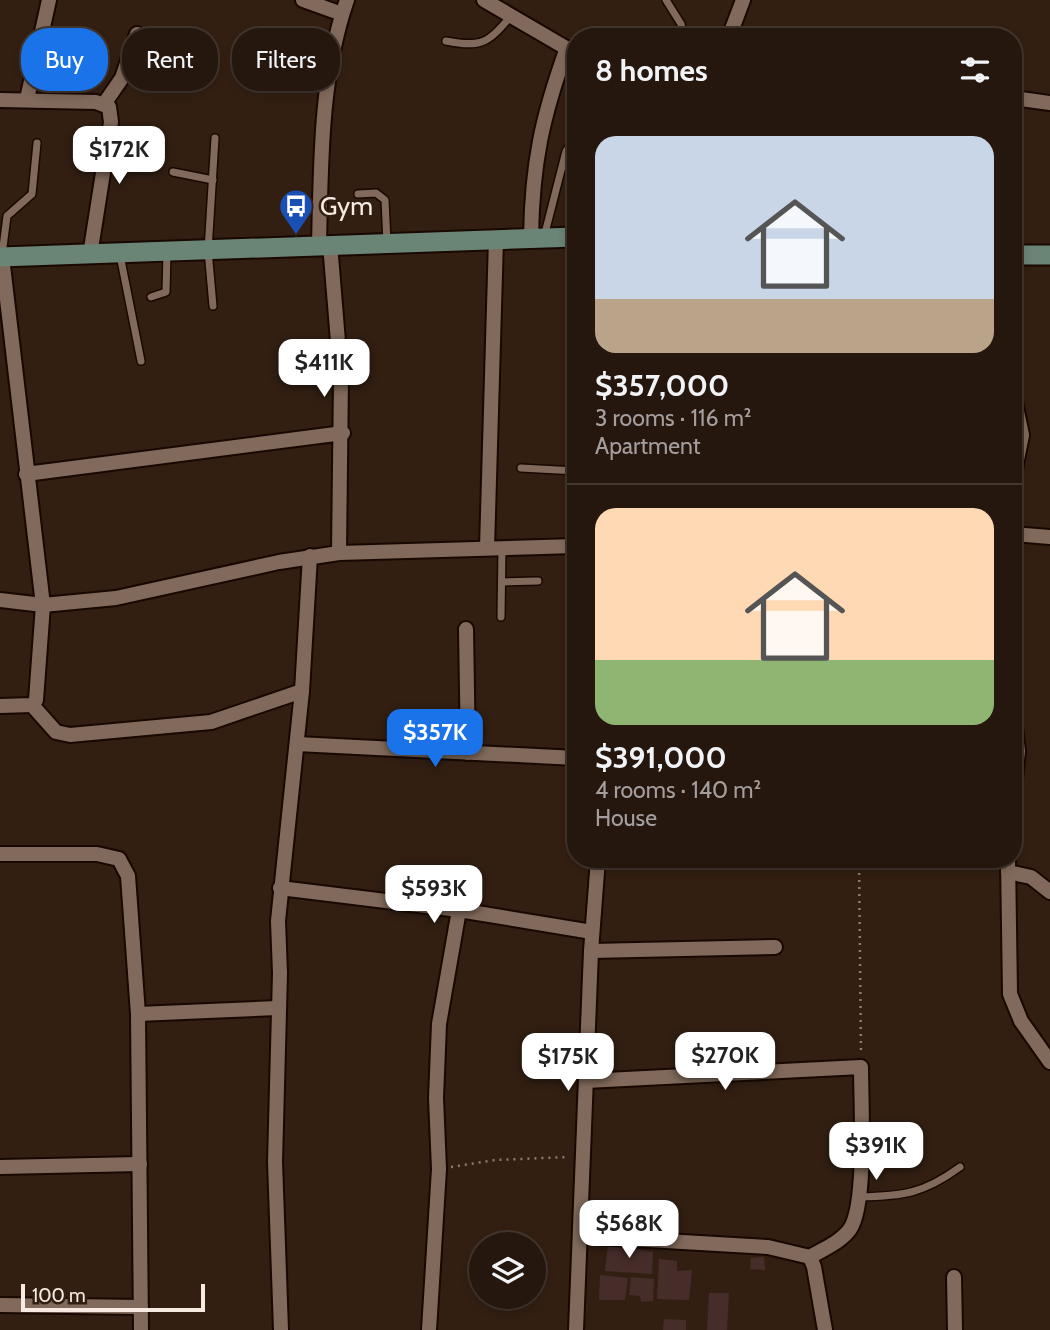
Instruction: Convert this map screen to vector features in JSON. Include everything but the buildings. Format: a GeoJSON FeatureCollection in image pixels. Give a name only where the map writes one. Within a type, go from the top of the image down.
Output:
{"type":"FeatureCollection","features":[{"type":"Feature","properties":{"kind":"main road"},"geometry":{"type":"LineString","coordinates":[[1,257],[90,256],[567,237]]}},
{"type":"Feature","properties":{"kind":"main road"},"geometry":{"type":"LineString","coordinates":[[1022,256],[1050,256]]}},
{"type":"Feature","properties":{"kind":"street"},"geometry":{"type":"LineString","coordinates":[[27,99],[49,0]]}},
{"type":"Feature","properties":{"kind":"street"},"geometry":{"type":"LineString","coordinates":[[303,0],[345,7],[324,122],[325,245],[338,321],[343,433],[339,553]]}},
{"type":"Feature","properties":{"kind":"street"},"geometry":{"type":"LineString","coordinates":[[484,0],[567,48]]}},
{"type":"Feature","properties":{"kind":"street"},"geometry":{"type":"LineString","coordinates":[[732,28],[743,0]]}},
{"type":"Feature","properties":{"kind":"street"},"geometry":{"type":"LineString","coordinates":[[538,238],[535,158],[549,99],[567,59]]}},
{"type":"Feature","properties":{"kind":"street"},"geometry":{"type":"LineString","coordinates":[[104,104],[122,78]]}},
{"type":"Feature","properties":{"kind":"street"},"geometry":{"type":"LineString","coordinates":[[1022,98],[1050,103]]}},
{"type":"Feature","properties":{"kind":"street"},"geometry":{"type":"LineString","coordinates":[[0,100],[27,99],[104,104],[109,107],[111,122],[90,256]]}},
{"type":"Feature","properties":{"kind":"street"},"geometry":{"type":"LineString","coordinates":[[495,548],[496,239]]}},
{"type":"Feature","properties":{"kind":"street"},"geometry":{"type":"LineString","coordinates":[[1,257],[43,605],[36,701],[33,705]]}},
{"type":"Feature","properties":{"kind":"street"},"geometry":{"type":"LineString","coordinates":[[26,474],[343,433]]}},
{"type":"Feature","properties":{"kind":"street"},"geometry":{"type":"LineString","coordinates":[[1022,535],[1050,537]]}},
{"type":"Feature","properties":{"kind":"street"},"geometry":{"type":"LineString","coordinates":[[0,600],[43,605],[116,598],[310,556],[339,553],[567,546]]}},
{"type":"Feature","properties":{"kind":"street"},"geometry":{"type":"LineString","coordinates":[[281,1330],[275,1161],[280,888],[302,691],[310,556]]}},
{"type":"Feature","properties":{"kind":"street"},"geometry":{"type":"LineString","coordinates":[[466,629],[468,753]]}},
{"type":"Feature","properties":{"kind":"street"},"geometry":{"type":"LineString","coordinates":[[33,705],[49,726],[57,732],[69,735],[211,722],[302,691]]}},
{"type":"Feature","properties":{"kind":"street"},"geometry":{"type":"LineString","coordinates":[[0,706],[33,705]]}},
{"type":"Feature","properties":{"kind":"street"},"geometry":{"type":"LineString","coordinates":[[297,744],[567,758]]}},
{"type":"Feature","properties":{"kind":"street"},"geometry":{"type":"LineString","coordinates":[[0,854],[97,854],[119,859],[128,876],[138,1014],[141,1330]]}},
{"type":"Feature","properties":{"kind":"street"},"geometry":{"type":"LineString","coordinates":[[576,1330],[591,951],[597,868]]}},
{"type":"Feature","properties":{"kind":"street"},"geometry":{"type":"LineString","coordinates":[[1008,868],[1010,994],[1021,1021],[1050,1062]]}},
{"type":"Feature","properties":{"kind":"street"},"geometry":{"type":"LineString","coordinates":[[1012,868],[1031,877],[1050,892]]}},
{"type":"Feature","properties":{"kind":"street"},"geometry":{"type":"LineString","coordinates":[[280,888],[459,911],[592,932]]}},
{"type":"Feature","properties":{"kind":"street"},"geometry":{"type":"LineString","coordinates":[[429,1330],[439,1169],[436,1098],[439,1024],[459,911]]}},
{"type":"Feature","properties":{"kind":"street"},"geometry":{"type":"LineString","coordinates":[[591,951],[775,947]]}},
{"type":"Feature","properties":{"kind":"street"},"geometry":{"type":"LineString","coordinates":[[138,1014],[277,1008]]}},
{"type":"Feature","properties":{"kind":"street"},"geometry":{"type":"LineString","coordinates":[[580,1236],[768,1247],[810,1257],[850,1229],[858,1198],[862,1067],[586,1081]]}},
{"type":"Feature","properties":{"kind":"street"},"geometry":{"type":"LineString","coordinates":[[0,1167],[140,1164]]}},
{"type":"Feature","properties":{"kind":"street"},"geometry":{"type":"LineString","coordinates":[[810,1257],[825,1330]]}},
{"type":"Feature","properties":{"kind":"street"},"geometry":{"type":"LineString","coordinates":[[954,1277],[955,1330]]}},
{"type":"Feature","properties":{"kind":"street"},"geometry":{"type":"LineString","coordinates":[[0,1305],[141,1307]]}},
{"type":"Feature","properties":{"kind":"lane"},"geometry":{"type":"LineString","coordinates":[[666,0],[682,28]]}},
{"type":"Feature","properties":{"kind":"lane"},"geometry":{"type":"LineString","coordinates":[[446,41],[480,44],[492,38],[512,15]]}},
{"type":"Feature","properties":{"kind":"lane"},"geometry":{"type":"LineString","coordinates":[[213,306],[208,250],[215,138]]}},
{"type":"Feature","properties":{"kind":"lane"},"geometry":{"type":"LineString","coordinates":[[1,257],[7,216],[33,194],[37,143]]}},
{"type":"Feature","properties":{"kind":"lane"},"geometry":{"type":"LineString","coordinates":[[538,238],[567,150]]}},
{"type":"Feature","properties":{"kind":"lane"},"geometry":{"type":"LineString","coordinates":[[173,172],[213,180]]}},
{"type":"Feature","properties":{"kind":"lane"},"geometry":{"type":"LineString","coordinates":[[358,194],[376,193],[385,200],[387,243]]}},
{"type":"Feature","properties":{"kind":"lane"},"geometry":{"type":"LineString","coordinates":[[151,297],[166,292],[167,253]]}},
{"type":"Feature","properties":{"kind":"lane"},"geometry":{"type":"LineString","coordinates":[[120,254],[141,361]]}},
{"type":"Feature","properties":{"kind":"lane"},"geometry":{"type":"LineString","coordinates":[[521,468],[567,471]]}},
{"type":"Feature","properties":{"kind":"lane"},"geometry":{"type":"LineString","coordinates":[[495,548],[502,582],[501,617]]}},
{"type":"Feature","properties":{"kind":"lane"},"geometry":{"type":"LineString","coordinates":[[502,582],[538,581]]}},
{"type":"Feature","properties":{"kind":"lane"},"geometry":{"type":"LineString","coordinates":[[858,1198],[914,1194],[960,1167]]}},
{"type":"Feature","properties":{"kind":"path"},"geometry":{"type":"LineString","coordinates":[[859,868],[862,1067]]}},
{"type":"Feature","properties":{"kind":"path"},"geometry":{"type":"LineString","coordinates":[[439,1169],[495,1160],[583,1157]]}},
{"type":"Feature","properties":{"kind":"place","name":"Gym"},"geometry":{"type":"Point","coordinates":[296,236]}}]}
